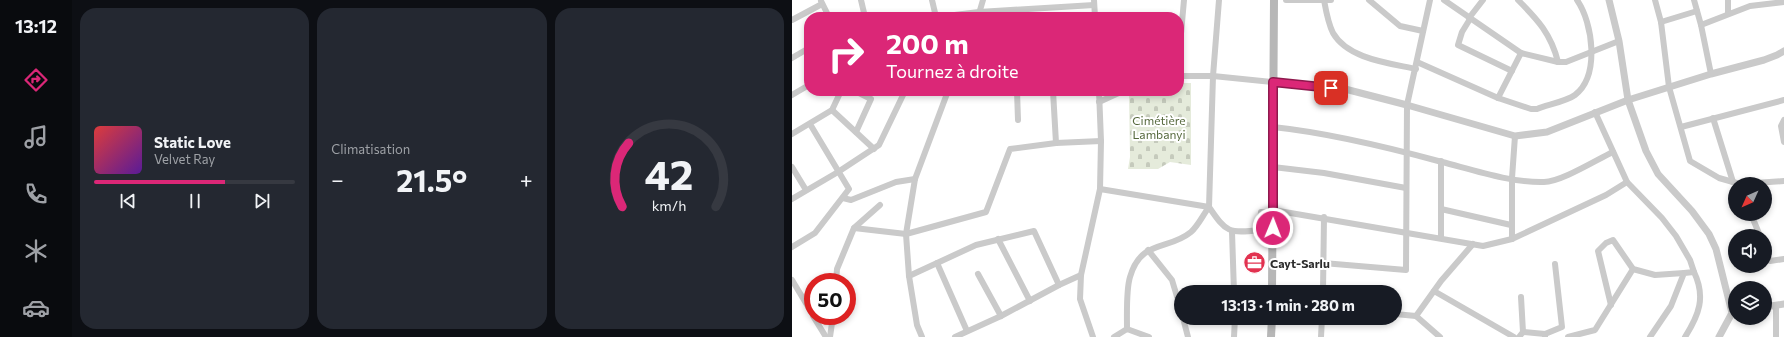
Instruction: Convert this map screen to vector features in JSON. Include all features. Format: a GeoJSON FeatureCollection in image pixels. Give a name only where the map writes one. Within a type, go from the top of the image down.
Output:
{"type":"FeatureCollection","features":[{"type":"Feature","properties":{"kind":"main road"},"geometry":{"type":"LineString","coordinates":[[1272,285],[1274,0]]}},
{"type":"Feature","properties":{"kind":"main road"},"geometry":{"type":"LineString","coordinates":[[1272,325],[1272,337]]}},
{"type":"Feature","properties":{"kind":"street"},"geometry":{"type":"LineString","coordinates":[[861,0],[864,12]]}},
{"type":"Feature","properties":{"kind":"street"},"geometry":{"type":"LineString","coordinates":[[932,0],[936,12]]}},
{"type":"Feature","properties":{"kind":"street"},"geometry":{"type":"LineString","coordinates":[[979,12],[983,0]]}},
{"type":"Feature","properties":{"kind":"street"},"geometry":{"type":"LineString","coordinates":[[1057,0],[1060,7]]}},
{"type":"Feature","properties":{"kind":"street"},"geometry":{"type":"LineString","coordinates":[[1183,12],[1184,0]]}},
{"type":"Feature","properties":{"kind":"street"},"geometry":{"type":"LineString","coordinates":[[1127,329],[1129,278],[1134,266],[1148,250],[1176,241],[1192,231],[1209,207],[1213,76],[1220,0]]}},
{"type":"Feature","properties":{"kind":"street"},"geometry":{"type":"LineString","coordinates":[[1286,0],[1326,0],[1327,18],[1334,33],[1343,44],[1355,52],[1379,61],[1416,69]]}},
{"type":"Feature","properties":{"kind":"street"},"geometry":{"type":"LineString","coordinates":[[1369,0],[1400,26],[1423,31]]}},
{"type":"Feature","properties":{"kind":"street"},"geometry":{"type":"LineString","coordinates":[[1323,263],[1406,270],[1407,105],[1430,0]]}},
{"type":"Feature","properties":{"kind":"street"},"geometry":{"type":"LineString","coordinates":[[1444,0],[1521,53],[1558,62],[1566,62],[1592,50],[1619,41]]}},
{"type":"Feature","properties":{"kind":"street"},"geometry":{"type":"LineString","coordinates":[[1483,0],[1462,32],[1458,45],[1512,71]]}},
{"type":"Feature","properties":{"kind":"street"},"geometry":{"type":"LineString","coordinates":[[1518,0],[1542,24],[1554,46],[1558,62]]}},
{"type":"Feature","properties":{"kind":"street"},"geometry":{"type":"LineString","coordinates":[[1417,62],[1498,98],[1531,109],[1537,109],[1575,96],[1582,88],[1588,76],[1592,50],[1585,13],[1577,0]]}},
{"type":"Feature","properties":{"kind":"street"},"geometry":{"type":"LineString","coordinates":[[1610,0],[1619,41],[1628,100],[1646,151],[1658,174],[1692,210],[1709,234],[1716,248],[1728,291]]}},
{"type":"Feature","properties":{"kind":"street"},"geometry":{"type":"LineString","coordinates":[[1655,0],[1661,22],[1669,87],[1690,161],[1719,178],[1728,180]]}},
{"type":"Feature","properties":{"kind":"street"},"geometry":{"type":"LineString","coordinates":[[1694,0],[1701,25],[1711,74]]}},
{"type":"Feature","properties":{"kind":"street"},"geometry":{"type":"LineString","coordinates":[[1728,0],[1728,13]]}},
{"type":"Feature","properties":{"kind":"street"},"geometry":{"type":"LineString","coordinates":[[793,17],[822,2],[827,12]]}},
{"type":"Feature","properties":{"kind":"street"},"geometry":{"type":"LineString","coordinates":[[1000,12],[1060,7],[1094,2],[1095,12]]}},
{"type":"Feature","properties":{"kind":"street"},"geometry":{"type":"LineString","coordinates":[[1701,25],[1728,13],[1750,6],[1784,2]]}},
{"type":"Feature","properties":{"kind":"street"},"geometry":{"type":"LineString","coordinates":[[1661,22],[1697,11]]}},
{"type":"Feature","properties":{"kind":"street"},"geometry":{"type":"LineString","coordinates":[[792,58],[804,51]]}},
{"type":"Feature","properties":{"kind":"street"},"geometry":{"type":"LineString","coordinates":[[1184,76],[1213,76],[1345,89],[1515,136],[1547,132],[1628,100],[1711,74],[1777,56],[1784,51]]}},
{"type":"Feature","properties":{"kind":"street"},"geometry":{"type":"LineString","coordinates":[[1498,98],[1521,53]]}},
{"type":"Feature","properties":{"kind":"street"},"geometry":{"type":"LineString","coordinates":[[792,95],[804,88]]}},
{"type":"Feature","properties":{"kind":"street"},"geometry":{"type":"LineString","coordinates":[[792,134],[832,110],[839,96]]}},
{"type":"Feature","properties":{"kind":"street"},"geometry":{"type":"LineString","coordinates":[[856,132],[871,99],[865,96]]}},
{"type":"Feature","properties":{"kind":"street"},"geometry":{"type":"LineString","coordinates":[[792,199],[838,172],[879,145],[903,96]]}},
{"type":"Feature","properties":{"kind":"street"},"geometry":{"type":"LineString","coordinates":[[922,337],[917,325],[908,276],[906,234],[915,179],[946,96]]}},
{"type":"Feature","properties":{"kind":"street"},"geometry":{"type":"LineString","coordinates":[[1017,96],[1018,120]]}},
{"type":"Feature","properties":{"kind":"street"},"geometry":{"type":"LineString","coordinates":[[1053,96],[1056,143]]}},
{"type":"Feature","properties":{"kind":"street"},"geometry":{"type":"LineString","coordinates":[[1093,337],[1080,300],[1082,275],[1100,189],[1101,141],[1099,96]]}},
{"type":"Feature","properties":{"kind":"street"},"geometry":{"type":"LineString","coordinates":[[1099,102],[1112,96]]}},
{"type":"Feature","properties":{"kind":"street"},"geometry":{"type":"LineString","coordinates":[[1681,127],[1784,100]]}},
{"type":"Feature","properties":{"kind":"street"},"geometry":{"type":"LineString","coordinates":[[832,110],[874,149]]}},
{"type":"Feature","properties":{"kind":"street"},"geometry":{"type":"LineString","coordinates":[[1595,112],[1627,182],[1662,218],[1676,236],[1690,260],[1697,278],[1701,301],[1691,328],[1685,337]]}},
{"type":"Feature","properties":{"kind":"street"},"geometry":{"type":"LineString","coordinates":[[1714,118],[1732,177]]}},
{"type":"Feature","properties":{"kind":"street"},"geometry":{"type":"LineString","coordinates":[[1784,120],[1781,126],[1784,142]]}},
{"type":"Feature","properties":{"kind":"street"},"geometry":{"type":"LineString","coordinates":[[792,246],[815,233],[849,189],[810,124]]}},
{"type":"Feature","properties":{"kind":"street"},"geometry":{"type":"LineString","coordinates":[[1273,127],[1310,131],[1512,178],[1544,182],[1557,179],[1613,152]]}},
{"type":"Feature","properties":{"kind":"street"},"geometry":{"type":"LineString","coordinates":[[1512,239],[1512,178],[1515,136]]}},
{"type":"Feature","properties":{"kind":"street"},"geometry":{"type":"LineString","coordinates":[[854,228],[906,234],[986,212],[1010,149],[1056,143],[1101,141]]}},
{"type":"Feature","properties":{"kind":"street"},"geometry":{"type":"LineString","coordinates":[[1441,161],[1441,238]]}},
{"type":"Feature","properties":{"kind":"street"},"geometry":{"type":"LineString","coordinates":[[792,167],[806,190]]}},
{"type":"Feature","properties":{"kind":"street"},"geometry":{"type":"LineString","coordinates":[[1273,167],[1324,172],[1406,188]]}},
{"type":"Feature","properties":{"kind":"street"},"geometry":{"type":"LineString","coordinates":[[843,198],[851,200],[896,182],[915,179]]}},
{"type":"Feature","properties":{"kind":"street"},"geometry":{"type":"LineString","coordinates":[[1772,182],[1784,181]]}},
{"type":"Feature","properties":{"kind":"street"},"geometry":{"type":"LineString","coordinates":[[1100,189],[1209,207],[1219,221],[1232,232],[1259,230],[1261,212],[1273,211],[1324,217],[1484,246],[1512,239],[1606,195],[1627,182]]}},
{"type":"Feature","properties":{"kind":"street"},"geometry":{"type":"LineString","coordinates":[[837,273],[854,228],[880,205]]}},
{"type":"Feature","properties":{"kind":"street"},"geometry":{"type":"LineString","coordinates":[[1441,209],[1511,224]]}},
{"type":"Feature","properties":{"kind":"street"},"geometry":{"type":"LineString","coordinates":[[1323,285],[1324,217]]}},
{"type":"Feature","properties":{"kind":"street"},"geometry":{"type":"LineString","coordinates":[[908,276],[976,244],[1034,231],[1059,285]]}},
{"type":"Feature","properties":{"kind":"street"},"geometry":{"type":"LineString","coordinates":[[1232,232],[1234,285]]}},
{"type":"Feature","properties":{"kind":"street"},"geometry":{"type":"LineString","coordinates":[[998,239],[1030,301]]}},
{"type":"Feature","properties":{"kind":"street"},"geometry":{"type":"LineString","coordinates":[[1611,305],[1598,251],[1606,243],[1613,240],[1634,268],[1655,275],[1694,272]]}},
{"type":"Feature","properties":{"kind":"street"},"geometry":{"type":"LineString","coordinates":[[1416,316],[1434,291],[1473,244]]}},
{"type":"Feature","properties":{"kind":"street"},"geometry":{"type":"LineString","coordinates":[[1148,250],[1172,280],[1174,287]]}},
{"type":"Feature","properties":{"kind":"street"},"geometry":{"type":"LineString","coordinates":[[1772,260],[1784,259]]}},
{"type":"Feature","properties":{"kind":"street"},"geometry":{"type":"LineString","coordinates":[[937,263],[967,331]]}},
{"type":"Feature","properties":{"kind":"street"},"geometry":{"type":"LineString","coordinates":[[1523,332],[1545,336],[1562,327],[1555,264]]}},
{"type":"Feature","properties":{"kind":"street"},"geometry":{"type":"LineString","coordinates":[[1568,337],[1595,330],[1634,268]]}},
{"type":"Feature","properties":{"kind":"street"},"geometry":{"type":"LineString","coordinates":[[1650,337],[1671,306],[1684,273]]}},
{"type":"Feature","properties":{"kind":"street"},"geometry":{"type":"LineString","coordinates":[[978,274],[1001,316]]}},
{"type":"Feature","properties":{"kind":"street"},"geometry":{"type":"LineString","coordinates":[[955,337],[1001,316],[1059,285],[1082,275]]}},
{"type":"Feature","properties":{"kind":"street"},"geometry":{"type":"LineString","coordinates":[[792,280],[804,301]]}},
{"type":"Feature","properties":{"kind":"street"},"geometry":{"type":"LineString","coordinates":[[1434,291],[1514,337]]}},
{"type":"Feature","properties":{"kind":"street"},"geometry":{"type":"LineString","coordinates":[[1519,337],[1523,332],[1521,297]]}},
{"type":"Feature","properties":{"kind":"street"},"geometry":{"type":"LineString","coordinates":[[1772,306],[1784,304]]}},
{"type":"Feature","properties":{"kind":"street"},"geometry":{"type":"LineString","coordinates":[[1776,306],[1776,337]]}},
{"type":"Feature","properties":{"kind":"street"},"geometry":{"type":"LineString","coordinates":[[1402,315],[1416,316],[1440,337]]}},
{"type":"Feature","properties":{"kind":"street"},"geometry":{"type":"LineString","coordinates":[[1719,337],[1728,323]]}},
{"type":"Feature","properties":{"kind":"street"},"geometry":{"type":"LineString","coordinates":[[819,325],[826,337]]}},
{"type":"Feature","properties":{"kind":"street"},"geometry":{"type":"LineString","coordinates":[[830,337],[832,325]]}},
{"type":"Feature","properties":{"kind":"street"},"geometry":{"type":"LineString","coordinates":[[1185,325],[1188,337]]}},
{"type":"Feature","properties":{"kind":"street"},"geometry":{"type":"LineString","coordinates":[[1234,337],[1235,325]]}},
{"type":"Feature","properties":{"kind":"street"},"geometry":{"type":"LineString","coordinates":[[1321,337],[1322,325]]}},
{"type":"Feature","properties":{"kind":"street"},"geometry":{"type":"LineString","coordinates":[[1114,337],[1127,329]]}},
{"type":"Feature","properties":{"kind":"street"},"geometry":{"type":"LineString","coordinates":[[1127,329],[1149,337]]}},
{"type":"Feature","properties":{"kind":"green space","name":"Cimétière Lambanyi"},"geometry":{"type":"Polygon","coordinates":[[[1184,83],[1191,83],[1191,165],[1170,162],[1158,169],[1128,169],[1130,157],[1129,96],[1184,96],[1184,83]]]}},
{"type":"Feature","properties":{"kind":"place","name":"Cayt-Sarlu"},"geometry":{"type":"Point","coordinates":[1255,263]}},
{"type":"Feature","properties":{"kind":"route"},"geometry":{"type":"LineString","coordinates":[[1273,228],[1273,82],[1331,88]]}}]}
